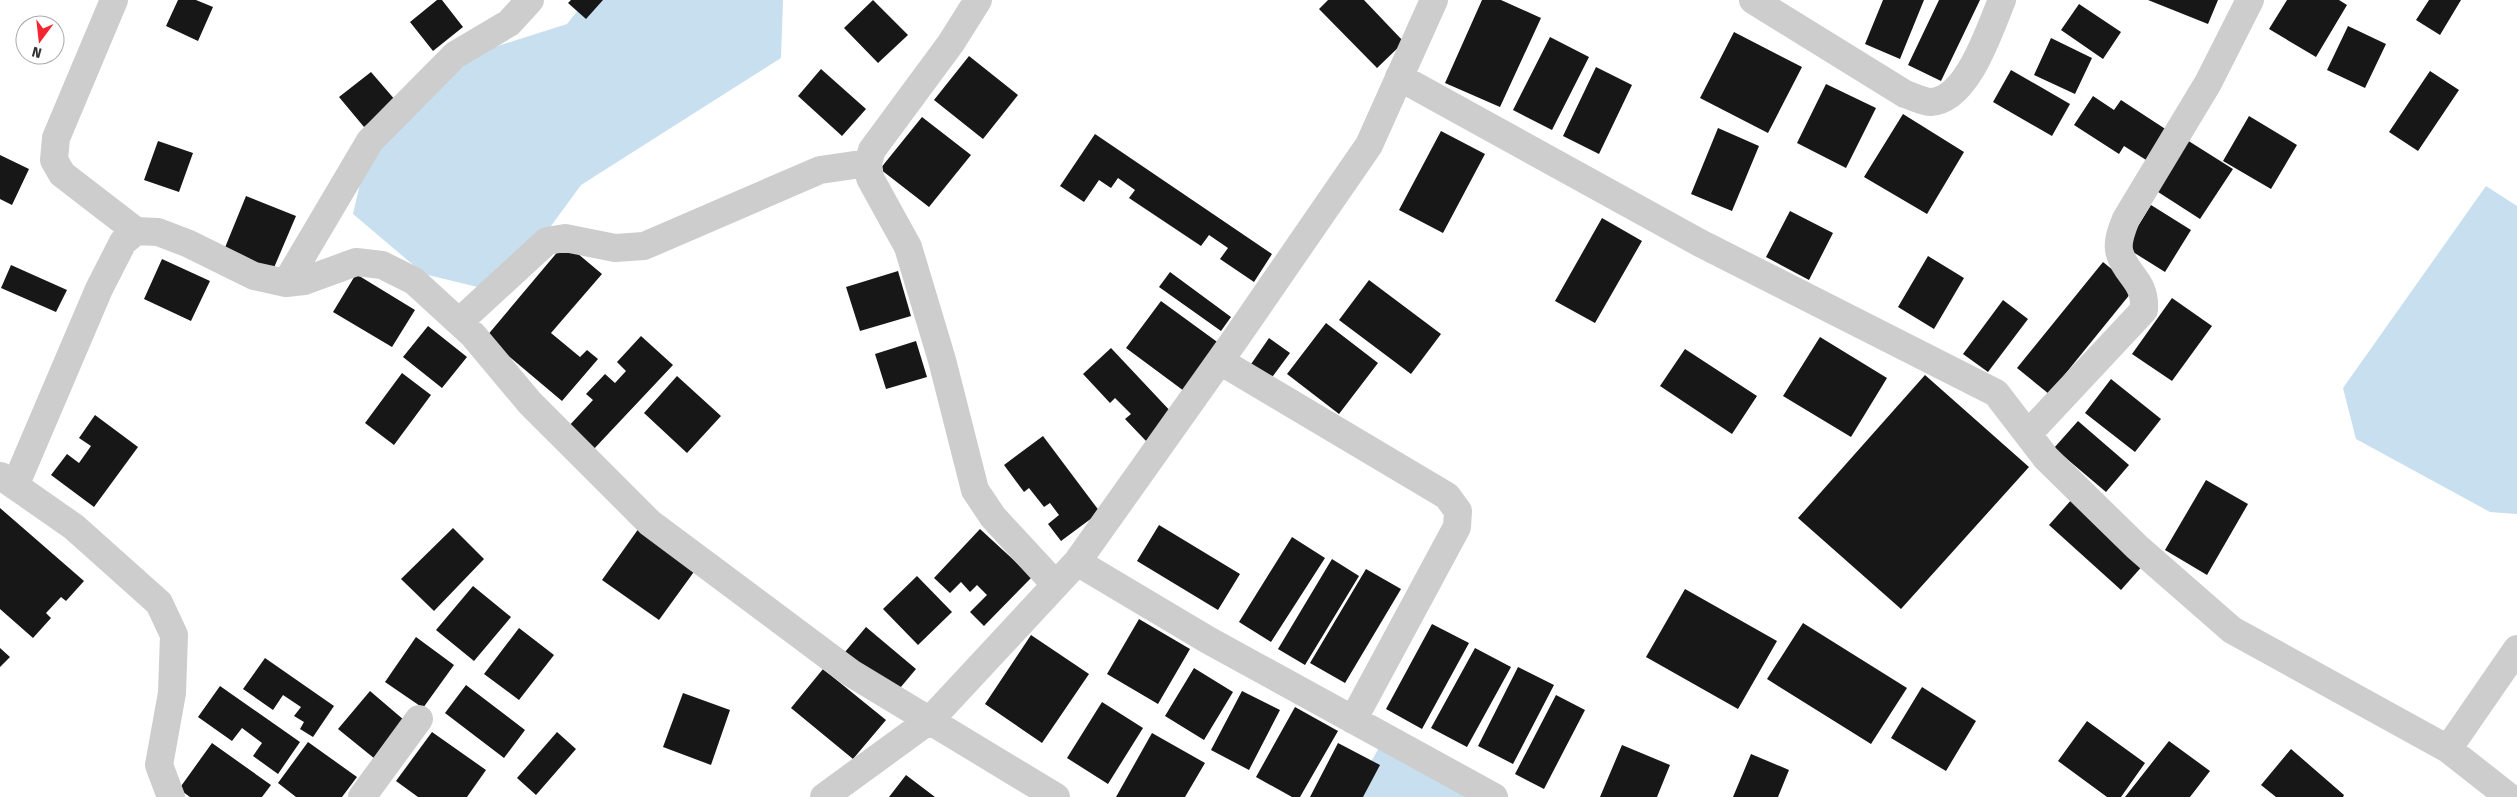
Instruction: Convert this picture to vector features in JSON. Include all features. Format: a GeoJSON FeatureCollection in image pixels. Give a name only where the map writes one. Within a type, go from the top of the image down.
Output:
{"type":"FeatureCollection","features":[{"type":"Feature","properties":{"kind":"street"},"geometry":{"type":"LineString","coordinates":[[114,0],[56,138],[54,160],[62,174],[136,231],[158,232],[187,243],[254,276],[286,283],[304,281],[356,262],[382,265],[414,281],[473,335],[530,403],[650,523],[851,673],[931,719],[1056,797]]}},
{"type":"Feature","properties":{"kind":"street"},"geometry":{"type":"LineString","coordinates":[[286,283],[370,141],[455,55],[509,23],[530,0]]}},
{"type":"Feature","properties":{"kind":"street"},"geometry":{"type":"LineString","coordinates":[[978,0],[951,43],[872,150],[868,163],[870,178],[908,247],[942,360],[975,490],[993,517],[1055,584]]}},
{"type":"Feature","properties":{"kind":"street"},"geometry":{"type":"LineString","coordinates":[[824,797],[931,719],[1077,562],[1220,361],[1369,145],[1434,0]]}},
{"type":"Feature","properties":{"kind":"street"},"geometry":{"type":"LineString","coordinates":[[1753,0],[1905,94],[1931,102],[1953,93],[1972,68],[2002,0]]}},
{"type":"Feature","properties":{"kind":"street"},"geometry":{"type":"LineString","coordinates":[[2028,434],[2144,310],[2145,298],[2140,285],[2119,253],[2126,219],[2208,84],[2250,0]]}},
{"type":"Feature","properties":{"kind":"street"},"geometry":{"type":"LineString","coordinates":[[1399,77],[1700,243],[1996,393],[2046,458],[2137,547],[2232,630],[2448,749],[2509,797]]}},
{"type":"Feature","properties":{"kind":"street"},"geometry":{"type":"LineString","coordinates":[[459,322],[547,241],[565,238],[615,248],[644,246],[820,170],[868,163]]}},
{"type":"Feature","properties":{"kind":"street"},"geometry":{"type":"LineString","coordinates":[[136,231],[123,242],[8,481],[74,526],[159,603],[174,635],[172,693],[159,765],[170,797]]}},
{"type":"Feature","properties":{"kind":"street"},"geometry":{"type":"LineString","coordinates":[[1220,361],[1447,496],[1458,510],[1457,527],[1354,720]]}},
{"type":"Feature","properties":{"kind":"street"},"geometry":{"type":"LineString","coordinates":[[1077,562],[1208,640],[1494,797]]}},
{"type":"Feature","properties":{"kind":"street"},"geometry":{"type":"LineString","coordinates":[[2448,749],[2517,649]]}},
{"type":"Feature","properties":{"kind":"street"},"geometry":{"type":"LineString","coordinates":[[362,797],[419,719]]}},
{"type":"Feature","properties":{"kind":"water"},"geometry":{"type":"Polygon","coordinates":[[[586,0],[783,0],[781,58],[581,185],[502,293],[424,274],[353,214],[366,158],[460,58],[567,24],[586,0]]]}},
{"type":"Feature","properties":{"kind":"water"},"geometry":{"type":"Polygon","coordinates":[[[2486,186],[2517,206],[2517,514],[2490,512],[2356,439],[2343,388],[2486,186]]]}},
{"type":"Feature","properties":{"kind":"water"},"geometry":{"type":"Polygon","coordinates":[[[1380,746],[1470,797],[1351,797],[1380,746]]]}},
{"type":"Feature","properties":{"kind":"building"},"geometry":{"type":"Polygon","coordinates":[[[178,0],[196,0],[213,7],[198,41],[166,26],[178,0]]]}},
{"type":"Feature","properties":{"kind":"building"},"geometry":{"type":"Polygon","coordinates":[[[437,0],[442,0],[463,27],[433,51],[410,22],[437,0]]]}},
{"type":"Feature","properties":{"kind":"building"},"geometry":{"type":"Polygon","coordinates":[[[571,0],[603,0],[586,19],[568,3],[571,0]]]}},
{"type":"Feature","properties":{"kind":"building"},"geometry":{"type":"Polygon","coordinates":[[[873,0],[908,35],[878,63],[844,28],[873,0]]]}},
{"type":"Feature","properties":{"kind":"building"},"geometry":{"type":"Polygon","coordinates":[[[1328,0],[1364,0],[1404,42],[1377,68],[1319,9],[1328,0]]]}},
{"type":"Feature","properties":{"kind":"building"},"geometry":{"type":"Polygon","coordinates":[[[1482,0],[1501,0],[1541,18],[1500,107],[1445,83],[1482,0]]]}},
{"type":"Feature","properties":{"kind":"building"},"geometry":{"type":"Polygon","coordinates":[[[1883,0],[1924,0],[1900,59],[1865,44],[1883,0]]]}},
{"type":"Feature","properties":{"kind":"building"},"geometry":{"type":"Polygon","coordinates":[[[1939,0],[1980,0],[1941,81],[1908,65],[1939,0]]]}},
{"type":"Feature","properties":{"kind":"building"},"geometry":{"type":"Polygon","coordinates":[[[2148,0],[2218,0],[2208,24],[2148,0]]]}},
{"type":"Feature","properties":{"kind":"building"},"geometry":{"type":"Polygon","coordinates":[[[2287,0],[2339,0],[2347,5],[2316,57],[2269,29],[2287,0]]]}},
{"type":"Feature","properties":{"kind":"building"},"geometry":{"type":"Polygon","coordinates":[[[2429,0],[2461,0],[2440,35],[2416,20],[2429,0]]]}},
{"type":"Feature","properties":{"kind":"building"},"geometry":{"type":"Polygon","coordinates":[[[2079,4],[2121,32],[2103,59],[2061,30],[2079,4]]]}},
{"type":"Feature","properties":{"kind":"building"},"geometry":{"type":"Polygon","coordinates":[[[2348,26],[2386,44],[2365,88],[2327,70],[2348,26]]]}},
{"type":"Feature","properties":{"kind":"building"},"geometry":{"type":"Polygon","coordinates":[[[1734,32],[1802,67],[1768,133],[1700,98],[1734,32]]]}},
{"type":"Feature","properties":{"kind":"building"},"geometry":{"type":"Polygon","coordinates":[[[1550,37],[1589,57],[1552,130],[1513,110],[1550,37]]]}},
{"type":"Feature","properties":{"kind":"building"},"geometry":{"type":"Polygon","coordinates":[[[2051,38],[2092,58],[2075,94],[2034,75],[2051,38]]]}},
{"type":"Feature","properties":{"kind":"building"},"geometry":{"type":"Polygon","coordinates":[[[969,56],[1018,95],[983,139],[934,100],[969,56]]]}},
{"type":"Feature","properties":{"kind":"building"},"geometry":{"type":"Polygon","coordinates":[[[1596,67],[1632,85],[1599,154],[1563,136],[1596,67]]]}},
{"type":"Feature","properties":{"kind":"building"},"geometry":{"type":"Polygon","coordinates":[[[821,69],[866,109],[842,136],[798,96],[821,69]]]}},
{"type":"Feature","properties":{"kind":"building"},"geometry":{"type":"Polygon","coordinates":[[[2011,70],[2070,104],[2052,136],[1993,102],[2011,70]]]}},
{"type":"Feature","properties":{"kind":"building"},"geometry":{"type":"Polygon","coordinates":[[[2430,71],[2459,90],[2418,151],[2389,132],[2430,71]]]}},
{"type":"Feature","properties":{"kind":"building"},"geometry":{"type":"Polygon","coordinates":[[[371,72],[396,101],[364,127],[339,97],[371,72]]]}},
{"type":"Feature","properties":{"kind":"building"},"geometry":{"type":"Polygon","coordinates":[[[1826,84],[1876,108],[1846,168],[1797,143],[1826,84]]]}},
{"type":"Feature","properties":{"kind":"building"},"geometry":{"type":"Polygon","coordinates":[[[2093,96],[2114,110],[2121,100],[2173,134],[2154,165],[2124,146],[2119,154],[2074,125],[2093,96]]]}},
{"type":"Feature","properties":{"kind":"building"},"geometry":{"type":"Polygon","coordinates":[[[1903,114],[1964,152],[1927,214],[1864,177],[1903,114]]]}},
{"type":"Feature","properties":{"kind":"building"},"geometry":{"type":"Polygon","coordinates":[[[2249,116],[2297,145],[2271,189],[2223,161],[2249,116]]]}},
{"type":"Feature","properties":{"kind":"building"},"geometry":{"type":"Polygon","coordinates":[[[922,117],[971,155],[929,207],[880,169],[922,117]]]}},
{"type":"Feature","properties":{"kind":"building"},"geometry":{"type":"Polygon","coordinates":[[[1718,128],[1759,146],[1732,211],[1691,194],[1718,128]]]}},
{"type":"Feature","properties":{"kind":"building"},"geometry":{"type":"Polygon","coordinates":[[[1441,131],[1485,154],[1443,233],[1399,210],[1441,131]]]}},
{"type":"Feature","properties":{"kind":"building"},"geometry":{"type":"Polygon","coordinates":[[[1095,134],[1272,254],[1254,282],[1220,259],[1228,248],[1209,235],[1201,246],[1129,198],[1135,190],[1118,178],[1111,188],[1099,180],[1084,202],[1060,186],[1095,134]]]}},
{"type":"Feature","properties":{"kind":"building"},"geometry":{"type":"Polygon","coordinates":[[[2187,140],[2233,169],[2200,219],[2155,190],[2187,140]]]}},
{"type":"Feature","properties":{"kind":"building"},"geometry":{"type":"Polygon","coordinates":[[[158,141],[193,153],[179,192],[144,180],[158,141]]]}},
{"type":"Feature","properties":{"kind":"building"},"geometry":{"type":"Polygon","coordinates":[[[0,155],[29,169],[12,205],[0,199],[0,155]]]}},
{"type":"Feature","properties":{"kind":"building"},"geometry":{"type":"Polygon","coordinates":[[[246,196],[296,216],[273,270],[224,250],[246,196]]]}},
{"type":"Feature","properties":{"kind":"building"},"geometry":{"type":"Polygon","coordinates":[[[2151,205],[2191,230],[2165,272],[2125,247],[2151,205]]]}},
{"type":"Feature","properties":{"kind":"building"},"geometry":{"type":"Polygon","coordinates":[[[1790,211],[1833,233],[1809,280],[1766,257],[1790,211]]]}},
{"type":"Feature","properties":{"kind":"building"},"geometry":{"type":"Polygon","coordinates":[[[1602,218],[1642,241],[1595,323],[1555,301],[1602,218]]]}},
{"type":"Feature","properties":{"kind":"building"},"geometry":{"type":"Polygon","coordinates":[[[565,243],[602,274],[551,333],[580,357],[587,350],[598,359],[562,401],[486,337],[565,243]]]}},
{"type":"Feature","properties":{"kind":"building"},"geometry":{"type":"Polygon","coordinates":[[[1928,256],[1964,278],[1934,329],[1898,307],[1928,256]]]}},
{"type":"Feature","properties":{"kind":"building"},"geometry":{"type":"Polygon","coordinates":[[[162,259],[210,281],[191,321],[144,299],[162,259]]]}},
{"type":"Feature","properties":{"kind":"building"},"geometry":{"type":"Polygon","coordinates":[[[2103,262],[2135,288],[2049,394],[2017,368],[2103,262]]]}},
{"type":"Feature","properties":{"kind":"building"},"geometry":{"type":"Polygon","coordinates":[[[11,265],[67,290],[56,312],[1,288],[11,265]]]}},
{"type":"Feature","properties":{"kind":"building"},"geometry":{"type":"Polygon","coordinates":[[[898,271],[911,316],[860,331],[846,287],[898,271]]]}},
{"type":"Feature","properties":{"kind":"building"},"geometry":{"type":"Polygon","coordinates":[[[1170,272],[1231,317],[1221,331],[1159,287],[1170,272]]]}},
{"type":"Feature","properties":{"kind":"building"},"geometry":{"type":"Polygon","coordinates":[[[356,274],[415,310],[392,347],[333,312],[356,274]]]}},
{"type":"Feature","properties":{"kind":"building"},"geometry":{"type":"Polygon","coordinates":[[[1369,280],[1441,334],[1411,374],[1339,320],[1369,280]]]}},
{"type":"Feature","properties":{"kind":"building"},"geometry":{"type":"Polygon","coordinates":[[[2172,298],[2212,326],[2172,381],[2132,354],[2172,298]]]}},
{"type":"Feature","properties":{"kind":"building"},"geometry":{"type":"Polygon","coordinates":[[[2003,300],[2028,319],[1988,372],[1963,354],[2003,300]]]}},
{"type":"Feature","properties":{"kind":"building"},"geometry":{"type":"Polygon","coordinates":[[[1161,301],[1220,344],[1184,391],[1126,348],[1161,301]]]}},
{"type":"Feature","properties":{"kind":"building"},"geometry":{"type":"Polygon","coordinates":[[[1326,323],[1378,363],[1339,414],[1287,374],[1326,323]]]}},
{"type":"Feature","properties":{"kind":"building"},"geometry":{"type":"Polygon","coordinates":[[[428,326],[467,357],[442,388],[403,357],[428,326]]]}},
{"type":"Feature","properties":{"kind":"building"},"geometry":{"type":"Polygon","coordinates":[[[641,336],[673,365],[592,451],[567,428],[593,400],[586,394],[605,374],[615,383],[626,371],[617,362],[641,336]]]}},
{"type":"Feature","properties":{"kind":"building"},"geometry":{"type":"Polygon","coordinates":[[[1820,337],[1887,378],[1851,437],[1783,396],[1820,337]]]}},
{"type":"Feature","properties":{"kind":"building"},"geometry":{"type":"Polygon","coordinates":[[[1269,338],[1290,353],[1267,384],[1247,370],[1269,338]]]}},
{"type":"Feature","properties":{"kind":"building"},"geometry":{"type":"Polygon","coordinates":[[[916,341],[927,377],[886,389],[875,354],[916,341]]]}},
{"type":"Feature","properties":{"kind":"building"},"geometry":{"type":"Polygon","coordinates":[[[1111,348],[1174,415],[1146,441],[1125,419],[1131,414],[1115,398],[1110,403],[1083,374],[1111,348]]]}},
{"type":"Feature","properties":{"kind":"building"},"geometry":{"type":"Polygon","coordinates":[[[1685,349],[1757,396],[1732,434],[1660,386],[1685,349]]]}},
{"type":"Feature","properties":{"kind":"building"},"geometry":{"type":"Polygon","coordinates":[[[402,373],[431,395],[394,445],[365,423],[402,373]]]}},
{"type":"Feature","properties":{"kind":"building"},"geometry":{"type":"Polygon","coordinates":[[[1925,375],[2029,467],[1901,609],[1798,518],[1925,375]]]}},
{"type":"Feature","properties":{"kind":"building"},"geometry":{"type":"Polygon","coordinates":[[[677,376],[721,416],[687,453],[644,413],[677,376]]]}},
{"type":"Feature","properties":{"kind":"building"},"geometry":{"type":"Polygon","coordinates":[[[2111,379],[2161,419],[2135,452],[2085,413],[2111,379]]]}},
{"type":"Feature","properties":{"kind":"building"},"geometry":{"type":"Polygon","coordinates":[[[95,415],[138,447],[94,507],[51,475],[67,454],[79,463],[91,446],[79,438],[95,415]]]}},
{"type":"Feature","properties":{"kind":"building"},"geometry":{"type":"Polygon","coordinates":[[[2078,421],[2129,465],[2106,492],[2054,448],[2078,421]]]}},
{"type":"Feature","properties":{"kind":"building"},"geometry":{"type":"Polygon","coordinates":[[[1043,436],[1100,512],[1061,541],[1048,524],[1059,515],[1050,503],[1044,507],[1029,488],[1024,492],[1004,465],[1043,436]]]}},
{"type":"Feature","properties":{"kind":"building"},"geometry":{"type":"Polygon","coordinates":[[[2206,480],[2248,504],[2207,575],[2165,550],[2206,480]]]}},
{"type":"Feature","properties":{"kind":"building"},"geometry":{"type":"Polygon","coordinates":[[[2073,498],[2145,563],[2121,590],[2049,525],[2073,498]]]}},
{"type":"Feature","properties":{"kind":"building"},"geometry":{"type":"Polygon","coordinates":[[[0,508],[84,581],[66,601],[61,597],[46,613],[51,618],[33,638],[0,609],[0,508]]]}},
{"type":"Feature","properties":{"kind":"building"},"geometry":{"type":"Polygon","coordinates":[[[1159,525],[1240,574],[1218,610],[1137,561],[1159,525]]]}},
{"type":"Feature","properties":{"kind":"building"},"geometry":{"type":"Polygon","coordinates":[[[453,528],[484,559],[434,611],[401,579],[453,528]]]}},
{"type":"Feature","properties":{"kind":"building"},"geometry":{"type":"Polygon","coordinates":[[[639,528],[696,569],[659,620],[602,580],[639,528]]]}},
{"type":"Feature","properties":{"kind":"building"},"geometry":{"type":"Polygon","coordinates":[[[980,529],[1032,577],[984,626],[970,612],[987,595],[977,585],[970,592],[961,582],[950,593],[934,578],[980,529]]]}},
{"type":"Feature","properties":{"kind":"building"},"geometry":{"type":"Polygon","coordinates":[[[1292,537],[1325,558],[1271,642],[1239,622],[1292,537]]]}},
{"type":"Feature","properties":{"kind":"building"},"geometry":{"type":"Polygon","coordinates":[[[1332,559],[1359,576],[1305,665],[1278,649],[1332,559]]]}},
{"type":"Feature","properties":{"kind":"building"},"geometry":{"type":"Polygon","coordinates":[[[1366,569],[1401,589],[1345,683],[1310,663],[1366,569]]]}},
{"type":"Feature","properties":{"kind":"building"},"geometry":{"type":"Polygon","coordinates":[[[917,576],[952,612],[918,645],[883,609],[917,576]]]}},
{"type":"Feature","properties":{"kind":"building"},"geometry":{"type":"Polygon","coordinates":[[[473,586],[511,617],[474,661],[436,630],[473,586]]]}},
{"type":"Feature","properties":{"kind":"building"},"geometry":{"type":"Polygon","coordinates":[[[1685,589],[1777,641],[1738,709],[1646,657],[1685,589]]]}},
{"type":"Feature","properties":{"kind":"building"},"geometry":{"type":"Polygon","coordinates":[[[1139,619],[1190,649],[1158,704],[1107,674],[1139,619]]]}},
{"type":"Feature","properties":{"kind":"building"},"geometry":{"type":"Polygon","coordinates":[[[1803,623],[1907,688],[1871,744],[1767,679],[1803,623]]]}},
{"type":"Feature","properties":{"kind":"building"},"geometry":{"type":"Polygon","coordinates":[[[1432,624],[1469,643],[1422,729],[1386,709],[1432,624]]]}},
{"type":"Feature","properties":{"kind":"building"},"geometry":{"type":"Polygon","coordinates":[[[866,627],[916,669],[895,694],[845,652],[866,627]]]}},
{"type":"Feature","properties":{"kind":"building"},"geometry":{"type":"Polygon","coordinates":[[[519,628],[554,655],[519,700],[484,674],[519,628]]]}},
{"type":"Feature","properties":{"kind":"building"},"geometry":{"type":"Polygon","coordinates":[[[1031,635],[1089,674],[1042,743],[985,704],[1031,635]]]}},
{"type":"Feature","properties":{"kind":"building"},"geometry":{"type":"Polygon","coordinates":[[[416,637],[454,665],[423,708],[385,682],[416,637]]]}},
{"type":"Feature","properties":{"kind":"building"},"geometry":{"type":"Polygon","coordinates":[[[0,648],[10,657],[0,667],[0,648]]]}},
{"type":"Feature","properties":{"kind":"building"},"geometry":{"type":"Polygon","coordinates":[[[1475,648],[1511,667],[1467,747],[1431,728],[1475,648]]]}},
{"type":"Feature","properties":{"kind":"building"},"geometry":{"type":"Polygon","coordinates":[[[265,658],[334,706],[313,737],[300,729],[304,722],[294,716],[301,707],[283,695],[273,710],[243,689],[265,658]]]}},
{"type":"Feature","properties":{"kind":"building"},"geometry":{"type":"Polygon","coordinates":[[[1518,667],[1554,685],[1513,764],[1478,746],[1518,667]]]}},
{"type":"Feature","properties":{"kind":"building"},"geometry":{"type":"Polygon","coordinates":[[[1194,668],[1233,692],[1204,740],[1165,716],[1194,668]]]}},
{"type":"Feature","properties":{"kind":"building"},"geometry":{"type":"Polygon","coordinates":[[[823,669],[886,720],[853,759],[791,708],[823,669]]]}},
{"type":"Feature","properties":{"kind":"building"},"geometry":{"type":"Polygon","coordinates":[[[466,685],[525,730],[504,758],[445,713],[466,685]]]}},
{"type":"Feature","properties":{"kind":"building"},"geometry":{"type":"Polygon","coordinates":[[[220,686],[300,742],[278,774],[253,756],[262,743],[242,728],[232,741],[198,717],[220,686]]]}},
{"type":"Feature","properties":{"kind":"building"},"geometry":{"type":"Polygon","coordinates":[[[1922,687],[1976,721],[1946,771],[1891,738],[1922,687]]]}},
{"type":"Feature","properties":{"kind":"building"},"geometry":{"type":"Polygon","coordinates":[[[370,691],[411,726],[380,763],[338,729],[370,691]]]}},
{"type":"Feature","properties":{"kind":"building"},"geometry":{"type":"Polygon","coordinates":[[[1242,691],[1280,710],[1249,770],[1211,750],[1242,691]]]}},
{"type":"Feature","properties":{"kind":"building"},"geometry":{"type":"Polygon","coordinates":[[[683,693],[730,710],[711,765],[663,747],[683,693]]]}},
{"type":"Feature","properties":{"kind":"building"},"geometry":{"type":"Polygon","coordinates":[[[1556,695],[1585,710],[1544,789],[1515,774],[1556,695]]]}},
{"type":"Feature","properties":{"kind":"building"},"geometry":{"type":"Polygon","coordinates":[[[1102,702],[1143,728],[1108,784],[1067,758],[1102,702]]]}},
{"type":"Feature","properties":{"kind":"building"},"geometry":{"type":"Polygon","coordinates":[[[1295,707],[1338,731],[1300,797],[1292,797],[1256,777],[1295,707]]]}},
{"type":"Feature","properties":{"kind":"building"},"geometry":{"type":"Polygon","coordinates":[[[2087,721],[2145,763],[2121,797],[2107,797],[2058,761],[2087,721]]]}},
{"type":"Feature","properties":{"kind":"building"},"geometry":{"type":"Polygon","coordinates":[[[432,732],[486,770],[467,797],[418,797],[396,781],[432,732]]]}},
{"type":"Feature","properties":{"kind":"building"},"geometry":{"type":"Polygon","coordinates":[[[557,732],[576,749],[536,795],[517,778],[557,732]]]}},
{"type":"Feature","properties":{"kind":"building"},"geometry":{"type":"Polygon","coordinates":[[[1152,733],[1205,763],[1185,797],[1116,797],[1152,733]]]}},
{"type":"Feature","properties":{"kind":"building"},"geometry":{"type":"Polygon","coordinates":[[[2169,741],[2210,771],[2190,797],[2125,797],[2169,741]]]}},
{"type":"Feature","properties":{"kind":"building"},"geometry":{"type":"Polygon","coordinates":[[[308,742],[357,777],[342,797],[296,797],[278,783],[308,742]]]}},
{"type":"Feature","properties":{"kind":"building"},"geometry":{"type":"Polygon","coordinates":[[[212,743],[271,785],[262,797],[190,797],[179,789],[212,743]]]}},
{"type":"Feature","properties":{"kind":"building"},"geometry":{"type":"Polygon","coordinates":[[[1338,743],[1380,765],[1363,797],[1310,797],[1338,743]]]}},
{"type":"Feature","properties":{"kind":"building"},"geometry":{"type":"Polygon","coordinates":[[[1622,745],[1670,765],[1657,797],[1600,797],[1622,745]]]}},
{"type":"Feature","properties":{"kind":"building"},"geometry":{"type":"Polygon","coordinates":[[[2291,749],[2344,795],[2343,797],[2276,797],[2261,785],[2291,749]]]}},
{"type":"Feature","properties":{"kind":"building"},"geometry":{"type":"Polygon","coordinates":[[[1751,754],[1789,770],[1778,797],[1733,797],[1751,754]]]}},
{"type":"Feature","properties":{"kind":"building"},"geometry":{"type":"Polygon","coordinates":[[[906,775],[935,797],[889,797],[906,775]]]}}]}
